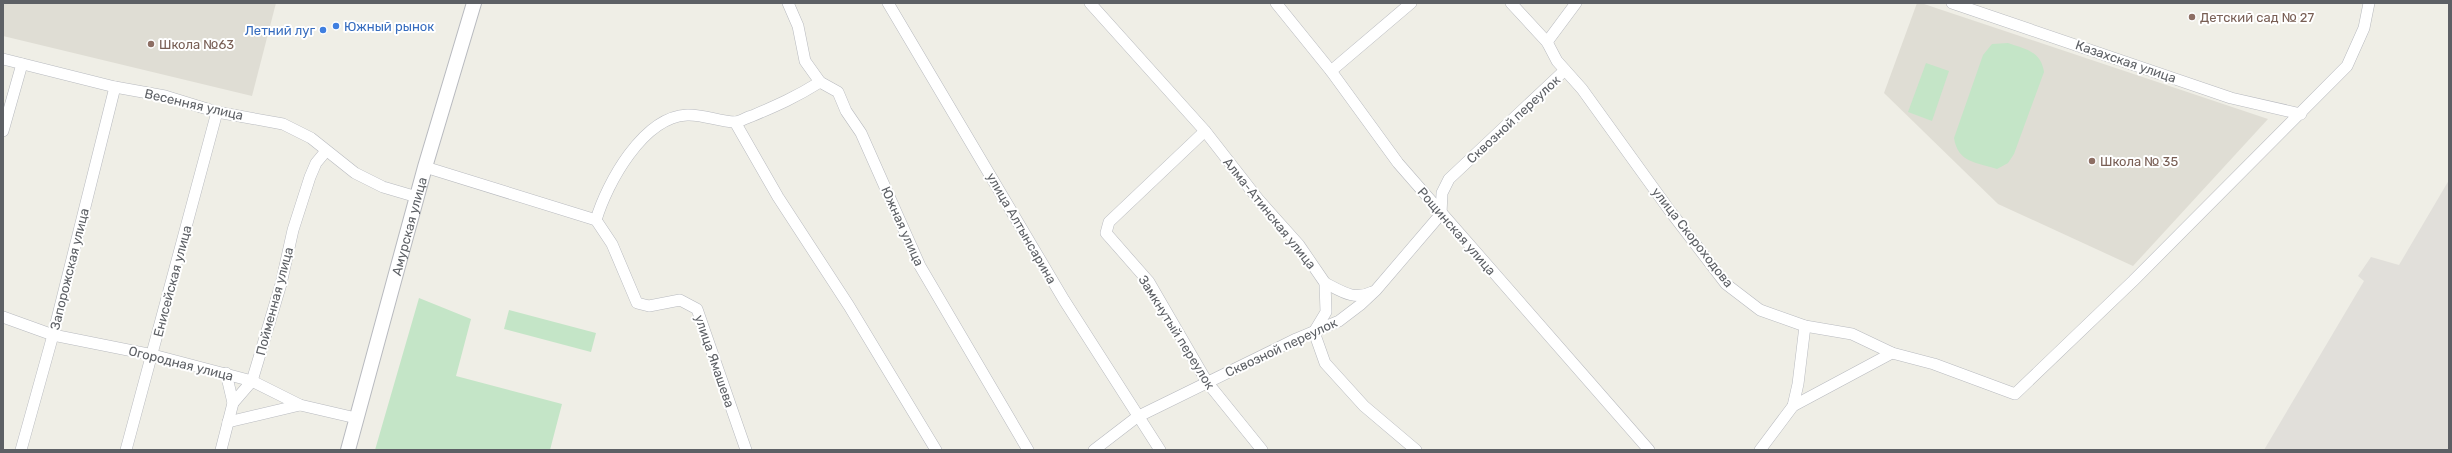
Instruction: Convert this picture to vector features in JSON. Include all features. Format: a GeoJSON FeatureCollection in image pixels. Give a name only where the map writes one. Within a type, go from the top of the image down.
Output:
{"type":"FeatureCollection","features":[{"type":"Feature","properties":{"kind":"street","name":"Амурская улица"},"geometry":{"type":"LineString","coordinates":[[348,450],[416,197],[474,3]]}},
{"type":"Feature","properties":{"kind":"street","name":"Южная улица"},"geometry":{"type":"LineString","coordinates":[[788,3],[798,26],[805,61],[820,82],[838,92],[846,112],[861,132],[920,266],[1028,450]]}},
{"type":"Feature","properties":{"kind":"street","name":"улица Алтынсарина"},"geometry":{"type":"LineString","coordinates":[[888,3],[1064,300],[1137,417],[1160,450]]}},
{"type":"Feature","properties":{"kind":"street","name":"Алма-Атинская улица"},"geometry":{"type":"LineString","coordinates":[[1090,3],[1205,131],[1258,199],[1299,245],[1325,283],[1326,312],[1314,332]]}},
{"type":"Feature","properties":{"kind":"street","name":"Рощинская улица"},"geometry":{"type":"LineString","coordinates":[[1276,3],[1331,71],[1398,163],[1441,214],[1519,300],[1649,450]]}},
{"type":"Feature","properties":{"kind":"street"},"geometry":{"type":"LineString","coordinates":[[1331,71],[1411,3]]}},
{"type":"Feature","properties":{"kind":"street","name":"улица Скороходова"},"geometry":{"type":"LineString","coordinates":[[1511,3],[1547,42],[1564,70],[1582,88],[1670,211],[1726,284],[1760,310],[1805,326],[1852,334],[1892,353],[1934,364],[2015,394],[2133,281],[2301,114]]}},
{"type":"Feature","properties":{"kind":"street"},"geometry":{"type":"LineString","coordinates":[[1547,42],[1576,3]]}},
{"type":"Feature","properties":{"kind":"street","name":"Казахская улица"},"geometry":{"type":"LineString","coordinates":[[1952,3],[2232,98],[2301,114]]}},
{"type":"Feature","properties":{"kind":"street"},"geometry":{"type":"LineString","coordinates":[[2301,114],[2347,66],[2364,28],[2369,3]]}},
{"type":"Feature","properties":{"kind":"street","name":"Весенняя улица"},"geometry":{"type":"LineString","coordinates":[[3,59],[114,87],[165,96],[217,112],[283,124],[311,138],[355,173],[383,187],[416,197]]}},
{"type":"Feature","properties":{"kind":"street"},"geometry":{"type":"LineString","coordinates":[[3,131],[22,64]]}},
{"type":"Feature","properties":{"kind":"street","name":"Сквозной переулок"},"geometry":{"type":"LineString","coordinates":[[1094,450],[1137,417],[1207,382],[1339,321],[1376,290],[1441,214],[1442,193],[1449,179],[1564,70]]}},
{"type":"Feature","properties":{"kind":"street"},"geometry":{"type":"LineString","coordinates":[[425,167],[596,220],[613,177],[643,138],[663,121],[686,115],[707,116],[735,122],[792,100],[820,82]]}},
{"type":"Feature","properties":{"kind":"street","name":"Запорожская улица"},"geometry":{"type":"LineString","coordinates":[[21,450],[53,334],[114,87]]}},
{"type":"Feature","properties":{"kind":"street","name":"Енисейская улица"},"geometry":{"type":"LineString","coordinates":[[126,450],[153,355],[217,112]]}},
{"type":"Feature","properties":{"kind":"street"},"geometry":{"type":"LineString","coordinates":[[735,122],[778,197],[849,306],[936,450]]}},
{"type":"Feature","properties":{"kind":"street","name":"Замкнутый переулок"},"geometry":{"type":"LineString","coordinates":[[1205,131],[1108,222],[1106,233],[1149,282],[1207,382],[1262,450]]}},
{"type":"Feature","properties":{"kind":"street","name":"Пойменная улица"},"geometry":{"type":"LineString","coordinates":[[221,450],[233,403],[252,381],[281,284],[293,230],[310,177],[316,163],[326,151]]}},
{"type":"Feature","properties":{"kind":"street","name":"улица Ямашева"},"geometry":{"type":"LineString","coordinates":[[596,220],[612,244],[636,304],[649,306],[680,300],[697,309],[746,450]]}},
{"type":"Feature","properties":{"kind":"street"},"geometry":{"type":"LineString","coordinates":[[1325,283],[1354,296],[1362,297],[1376,290]]}},
{"type":"Feature","properties":{"kind":"street","name":"Огородная улица"},"geometry":{"type":"LineString","coordinates":[[3,316],[53,334],[153,355],[226,373],[252,381],[300,405],[356,418]]}},
{"type":"Feature","properties":{"kind":"street"},"geometry":{"type":"LineString","coordinates":[[1760,450],[1793,406],[1798,384],[1805,326]]}},
{"type":"Feature","properties":{"kind":"street"},"geometry":{"type":"LineString","coordinates":[[1314,332],[1325,363],[1364,406],[1416,450]]}},
{"type":"Feature","properties":{"kind":"street"},"geometry":{"type":"LineString","coordinates":[[1793,406],[1892,353]]}},
{"type":"Feature","properties":{"kind":"street"},"geometry":{"type":"LineString","coordinates":[[226,373],[233,403]]}},
{"type":"Feature","properties":{"kind":"street"},"geometry":{"type":"LineString","coordinates":[[228,422],[300,405]]}},
{"type":"Feature","properties":{"kind":"shaded area","name":"Школа №63"},"geometry":{"type":"Polygon","coordinates":[[[3,3],[276,3],[252,96],[3,36],[3,3]]]}},
{"type":"Feature","properties":{"kind":"shaded area","name":"Школа № 35"},"geometry":{"type":"Polygon","coordinates":[[[1917,3],[1921,3],[2268,119],[2133,266],[1998,204],[1884,93],[1917,3]]]}},
{"type":"Feature","properties":{"kind":"shaded area"},"geometry":{"type":"Polygon","coordinates":[[[2449,180],[2449,450],[2264,450],[2364,281],[2358,276],[2371,257],[2399,265],[2449,180]]]}},
{"type":"Feature","properties":{"kind":"green space"},"geometry":{"type":"Polygon","coordinates":[[[2008,43],[2026,49],[2036,55],[2040,59],[2044,72],[2014,154],[2008,163],[1997,169],[1975,163],[1964,157],[1959,152],[1954,138],[1983,55],[1992,44],[2008,43]]]}},
{"type":"Feature","properties":{"kind":"green space"},"geometry":{"type":"Polygon","coordinates":[[[1926,63],[1949,71],[1932,121],[1908,112],[1926,63]]]}},
{"type":"Feature","properties":{"kind":"green space"},"geometry":{"type":"Polygon","coordinates":[[[419,298],[471,319],[456,376],[562,404],[550,450],[375,450],[419,298]]]}},
{"type":"Feature","properties":{"kind":"green space"},"geometry":{"type":"Polygon","coordinates":[[[509,310],[596,333],[591,352],[504,329],[509,310]]]}},
{"type":"Feature","properties":{"kind":"place","name":"Детский сад № 27"},"geometry":{"type":"Point","coordinates":[2192,17]}},
{"type":"Feature","properties":{"kind":"place","name":"Южный рынок"},"geometry":{"type":"Point","coordinates":[336,26]}},
{"type":"Feature","properties":{"kind":"place","name":"Летний луг"},"geometry":{"type":"Point","coordinates":[323,30]}},
{"type":"Feature","properties":{"kind":"place","name":"Школа №63"},"geometry":{"type":"Point","coordinates":[151,44]}},
{"type":"Feature","properties":{"kind":"place","name":"Школа № 35"},"geometry":{"type":"Point","coordinates":[2092,161]}}]}
